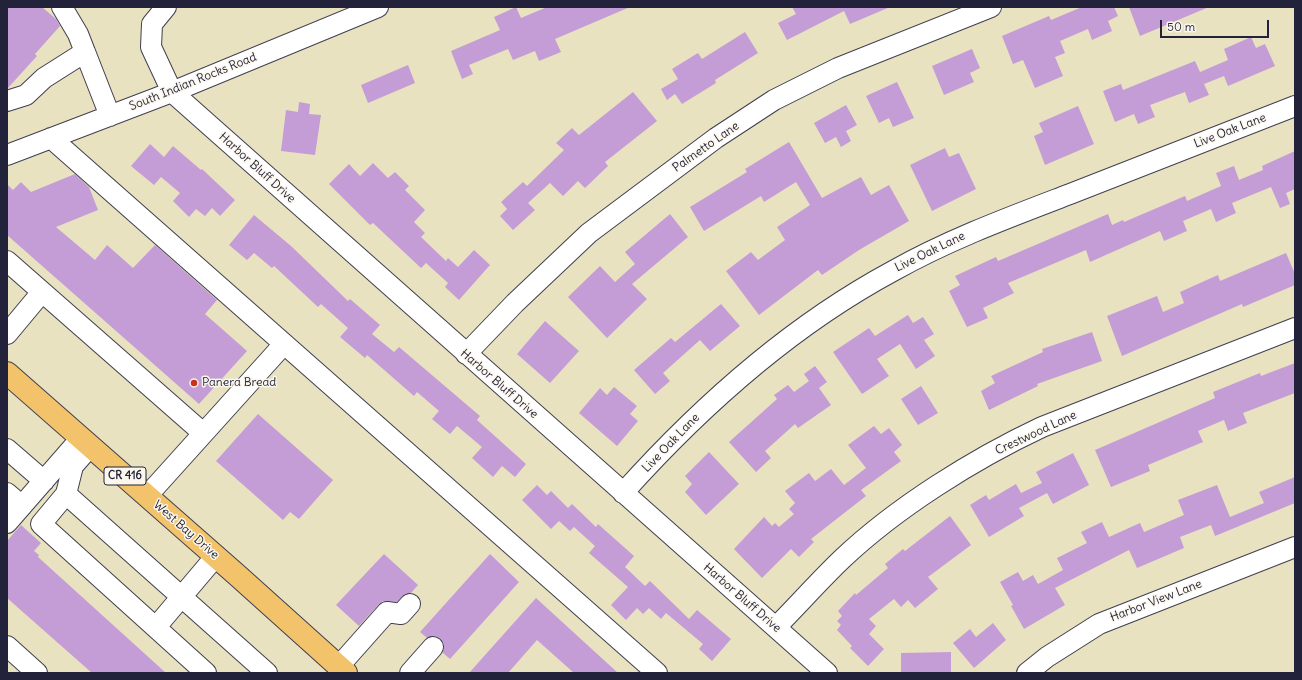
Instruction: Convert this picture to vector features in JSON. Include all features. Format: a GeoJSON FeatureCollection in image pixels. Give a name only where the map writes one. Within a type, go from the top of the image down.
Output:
{"type":"FeatureCollection","features":[{"type":"Feature","properties":{"kind":"main road","name":"West Bay Drive"},"geometry":{"type":"LineString","coordinates":[[9,378],[148,496],[342,670]]}},
{"type":"Feature","properties":{"kind":"street"},"geometry":{"type":"LineString","coordinates":[[62,7],[78,34],[110,116]]}},
{"type":"Feature","properties":{"kind":"street"},"geometry":{"type":"LineString","coordinates":[[166,7],[152,24],[151,48],[172,92]]}},
{"type":"Feature","properties":{"kind":"street","name":"South Indian Rocks Road"},"geometry":{"type":"LineString","coordinates":[[8,154],[172,92],[378,7]]}},
{"type":"Feature","properties":{"kind":"street","name":"Palmetto Lane"},"geometry":{"type":"LineString","coordinates":[[466,354],[516,302],[589,233],[716,138],[774,100],[838,68],[991,7]]}},
{"type":"Feature","properties":{"kind":"street"},"geometry":{"type":"LineString","coordinates":[[7,101],[26,95],[44,78],[85,52]]}},
{"type":"Feature","properties":{"kind":"street","name":"Harbor Bluff Drive"},"geometry":{"type":"LineString","coordinates":[[172,92],[827,673]]}},
{"type":"Feature","properties":{"kind":"street","name":"Live Oak Lane"},"geometry":{"type":"LineString","coordinates":[[623,493],[662,450],[698,414],[767,354],[826,312],[892,271],[962,236],[1295,106]]}},
{"type":"Feature","properties":{"kind":"street"},"geometry":{"type":"LineString","coordinates":[[51,138],[656,673]]}},
{"type":"Feature","properties":{"kind":"street"},"geometry":{"type":"LineString","coordinates":[[7,261],[203,433]]}},
{"type":"Feature","properties":{"kind":"street"},"geometry":{"type":"LineString","coordinates":[[7,334],[42,292]]}},
{"type":"Feature","properties":{"kind":"street","name":"Crestwood Lane"},"geometry":{"type":"LineString","coordinates":[[776,627],[842,559],[901,510],[1004,445],[1042,427],[1295,328]]}},
{"type":"Feature","properties":{"kind":"street"},"geometry":{"type":"LineString","coordinates":[[148,496],[284,344]]}},
{"type":"Feature","properties":{"kind":"street"},"geometry":{"type":"LineString","coordinates":[[7,523],[44,481],[86,442]]}},
{"type":"Feature","properties":{"kind":"street"},"geometry":{"type":"LineString","coordinates":[[86,442],[73,466],[66,494],[41,524],[206,673]]}},
{"type":"Feature","properties":{"kind":"street"},"geometry":{"type":"LineString","coordinates":[[7,449],[44,481]]}},
{"type":"Feature","properties":{"kind":"street"},"geometry":{"type":"LineString","coordinates":[[7,493],[22,506]]}},
{"type":"Feature","properties":{"kind":"street"},"geometry":{"type":"LineString","coordinates":[[66,494],[267,673]]}},
{"type":"Feature","properties":{"kind":"street","name":"Harbor View Lane"},"geometry":{"type":"LineString","coordinates":[[1027,673],[1047,657],[1099,624],[1295,547]]}},
{"type":"Feature","properties":{"kind":"street"},"geometry":{"type":"LineString","coordinates":[[156,627],[216,556]]}},
{"type":"Feature","properties":{"kind":"street"},"geometry":{"type":"LineString","coordinates":[[342,670],[387,612],[401,614],[410,604]]}},
{"type":"Feature","properties":{"kind":"street"},"geometry":{"type":"LineString","coordinates":[[7,646],[37,673]]}},
{"type":"Feature","properties":{"kind":"street"},"geometry":{"type":"LineString","coordinates":[[410,673],[433,647]]}},
{"type":"Feature","properties":{"kind":"building"},"geometry":{"type":"Polygon","coordinates":[[[7,7],[42,7],[56,19],[60,26],[35,54],[37,56],[7,89],[7,7]]]}},
{"type":"Feature","properties":{"kind":"building"},"geometry":{"type":"Polygon","coordinates":[[[516,7],[521,18],[547,7],[630,7],[555,39],[561,52],[539,61],[535,51],[513,60],[508,49],[469,65],[473,74],[462,79],[451,51],[500,30],[494,17],[516,7]]]}},
{"type":"Feature","properties":{"kind":"building"},"geometry":{"type":"Polygon","coordinates":[[[792,7],[890,7],[850,24],[844,11],[787,40],[778,23],[796,14],[792,7]]]}},
{"type":"Feature","properties":{"kind":"building"},"geometry":{"type":"Polygon","coordinates":[[[1082,7],[1114,7],[1118,16],[1108,21],[1112,31],[1092,40],[1088,29],[1060,41],[1065,53],[1055,57],[1063,76],[1035,88],[1023,60],[1013,64],[1002,36],[1049,16],[1051,20],[1082,7]]]}},
{"type":"Feature","properties":{"kind":"building"},"geometry":{"type":"Polygon","coordinates":[[[1129,7],[1209,7],[1140,36],[1129,7]]]}},
{"type":"Feature","properties":{"kind":"building"},"geometry":{"type":"Polygon","coordinates":[[[745,32],[758,53],[715,80],[716,83],[682,104],[675,94],[667,100],[661,89],[678,79],[672,69],[698,53],[702,59],[745,32]]]}},
{"type":"Feature","properties":{"kind":"building"},"geometry":{"type":"Polygon","coordinates":[[[1251,37],[1256,48],[1265,44],[1275,66],[1228,86],[1224,76],[1204,84],[1209,95],[1189,103],[1185,92],[1150,105],[1155,117],[1138,124],[1134,114],[1115,122],[1103,91],[1121,84],[1123,90],[1195,61],[1200,72],[1228,60],[1224,49],[1251,37]]]}},
{"type":"Feature","properties":{"kind":"building"},"geometry":{"type":"Polygon","coordinates":[[[972,49],[980,68],[970,73],[974,82],[944,95],[932,66],[972,49]]]}},
{"type":"Feature","properties":{"kind":"building"},"geometry":{"type":"Polygon","coordinates":[[[408,65],[415,83],[368,103],[361,85],[408,65]]]}},
{"type":"Feature","properties":{"kind":"building"},"geometry":{"type":"Polygon","coordinates":[[[897,82],[914,118],[893,127],[889,118],[879,123],[866,96],[897,82]]]}},
{"type":"Feature","properties":{"kind":"building"},"geometry":{"type":"Polygon","coordinates":[[[633,92],[657,121],[605,162],[608,166],[585,188],[578,181],[563,196],[550,183],[528,203],[535,210],[513,230],[500,216],[507,209],[501,202],[523,182],[527,186],[564,150],[556,143],[572,128],[579,135],[633,92]]]}},
{"type":"Feature","properties":{"kind":"building"},"geometry":{"type":"Polygon","coordinates":[[[299,102],[310,104],[309,114],[321,115],[315,155],[281,151],[286,110],[298,112],[299,102]]]}},
{"type":"Feature","properties":{"kind":"building"},"geometry":{"type":"Polygon","coordinates":[[[846,105],[857,125],[846,131],[851,141],[841,147],[836,137],[825,143],[814,123],[846,105]]]}},
{"type":"Feature","properties":{"kind":"building"},"geometry":{"type":"Polygon","coordinates":[[[1078,106],[1094,144],[1045,165],[1034,136],[1043,132],[1039,123],[1078,106]]]}},
{"type":"Feature","properties":{"kind":"building"},"geometry":{"type":"Polygon","coordinates":[[[789,142],[822,198],[861,177],[871,195],[889,185],[909,221],[859,250],[822,275],[818,270],[759,315],[726,271],[751,252],[758,260],[785,240],[777,227],[810,205],[796,182],[764,202],[761,196],[704,231],[690,207],[747,172],[745,169],[789,142]]]}},
{"type":"Feature","properties":{"kind":"building"},"geometry":{"type":"Polygon","coordinates":[[[150,144],[164,157],[173,146],[201,170],[202,169],[235,200],[220,216],[212,208],[205,216],[196,209],[189,217],[173,201],[180,193],[161,177],[154,185],[131,166],[150,144]]]}},
{"type":"Feature","properties":{"kind":"building"},"geometry":{"type":"Polygon","coordinates":[[[945,148],[949,157],[959,153],[976,189],[932,211],[910,165],[945,148]]]}},
{"type":"Feature","properties":{"kind":"building"},"geometry":{"type":"Polygon","coordinates":[[[1295,151],[1295,189],[1286,193],[1290,204],[1280,208],[1271,187],[1232,203],[1236,213],[1216,222],[1211,209],[1183,221],[1187,231],[1164,241],[1160,231],[1090,262],[1086,250],[1008,283],[1014,293],[983,308],[988,318],[967,327],[949,291],[960,285],[955,276],[996,257],[998,261],[1108,214],[1112,225],[1123,220],[1124,222],[1185,196],[1187,201],[1221,186],[1216,173],[1234,166],[1239,180],[1263,170],[1262,166],[1295,151]]]}},
{"type":"Feature","properties":{"kind":"building"},"geometry":{"type":"Polygon","coordinates":[[[373,163],[388,178],[395,172],[409,186],[405,190],[425,210],[414,222],[425,233],[421,237],[446,261],[448,258],[458,267],[474,250],[490,265],[459,300],[445,287],[448,283],[426,263],[421,268],[373,223],[370,225],[329,184],[349,164],[360,176],[373,163]]]}},
{"type":"Feature","properties":{"kind":"building"},"geometry":{"type":"Polygon","coordinates":[[[75,174],[89,187],[98,210],[56,227],[95,260],[107,245],[133,268],[155,245],[217,300],[205,314],[247,351],[199,404],[7,235],[7,184],[13,190],[21,182],[31,192],[75,174]]]}},
{"type":"Feature","properties":{"kind":"building"},"geometry":{"type":"Polygon","coordinates":[[[670,214],[688,237],[632,284],[647,299],[607,338],[568,297],[600,266],[615,282],[635,264],[625,252],[670,214]]]}},
{"type":"Feature","properties":{"kind":"building"},"geometry":{"type":"Polygon","coordinates":[[[254,215],[291,246],[348,301],[350,299],[380,325],[372,334],[394,352],[399,347],[480,416],[477,420],[526,464],[515,477],[502,466],[493,477],[472,458],[482,447],[457,426],[450,434],[432,419],[439,411],[417,392],[414,396],[367,355],[365,358],[340,337],[348,328],[321,304],[318,307],[274,266],[272,268],[254,253],[247,260],[229,245],[254,215]]]}},
{"type":"Feature","properties":{"kind":"building"},"geometry":{"type":"Polygon","coordinates":[[[1286,253],[1295,274],[1295,285],[1243,307],[1242,304],[1122,356],[1107,316],[1157,296],[1163,312],[1184,303],[1180,292],[1218,275],[1220,281],[1286,253]]]}},
{"type":"Feature","properties":{"kind":"building"},"geometry":{"type":"Polygon","coordinates":[[[721,304],[740,326],[710,351],[700,340],[663,373],[670,381],[655,394],[634,370],[671,338],[675,342],[721,304]]]}},
{"type":"Feature","properties":{"kind":"building"},"geometry":{"type":"Polygon","coordinates":[[[908,315],[913,323],[923,317],[934,334],[924,340],[935,356],[916,369],[900,344],[877,359],[889,376],[862,394],[833,352],[869,328],[875,336],[908,315]]]}},
{"type":"Feature","properties":{"kind":"building"},"geometry":{"type":"Polygon","coordinates":[[[545,321],[579,351],[550,383],[517,354],[545,321]]]}},
{"type":"Feature","properties":{"kind":"building"},"geometry":{"type":"Polygon","coordinates":[[[1092,332],[1102,361],[1037,384],[1038,386],[989,410],[981,391],[995,383],[991,376],[1043,352],[1042,349],[1092,332]]]}},
{"type":"Feature","properties":{"kind":"building"},"geometry":{"type":"Polygon","coordinates":[[[1295,363],[1295,393],[1243,413],[1247,423],[1228,431],[1224,420],[1198,431],[1203,442],[1148,465],[1150,471],[1111,487],[1095,450],[1215,398],[1213,392],[1260,373],[1261,376],[1295,363]]]}},
{"type":"Feature","properties":{"kind":"building"},"geometry":{"type":"Polygon","coordinates":[[[815,366],[827,382],[819,388],[831,405],[798,428],[795,424],[765,451],[771,458],[756,472],[729,442],[777,399],[774,395],[788,385],[794,392],[809,381],[804,374],[815,366]]]}},
{"type":"Feature","properties":{"kind":"building"},"geometry":{"type":"Polygon","coordinates":[[[921,386],[938,413],[918,425],[901,399],[921,386]]]}},
{"type":"Feature","properties":{"kind":"building"},"geometry":{"type":"Polygon","coordinates":[[[614,387],[637,406],[630,414],[638,421],[617,446],[579,413],[600,388],[607,395],[614,387]]]}},
{"type":"Feature","properties":{"kind":"building"},"geometry":{"type":"Polygon","coordinates":[[[258,414],[333,480],[299,519],[290,512],[283,520],[216,461],[258,414]]]}},
{"type":"Feature","properties":{"kind":"building"},"geometry":{"type":"Polygon","coordinates":[[[874,426],[881,434],[889,428],[902,445],[894,452],[901,461],[861,490],[866,496],[811,539],[814,542],[799,557],[791,549],[762,578],[734,549],[764,517],[772,526],[775,523],[779,527],[794,514],[789,509],[795,503],[785,491],[809,473],[815,481],[831,469],[844,485],[866,468],[848,445],[874,426]]]}},
{"type":"Feature","properties":{"kind":"building"},"geometry":{"type":"Polygon","coordinates":[[[709,452],[739,484],[706,515],[685,492],[692,484],[685,476],[709,452]]]}},
{"type":"Feature","properties":{"kind":"building"},"geometry":{"type":"Polygon","coordinates":[[[1073,453],[1089,485],[1053,504],[1047,493],[1019,508],[1024,516],[989,537],[970,505],[986,495],[989,500],[1016,484],[1021,493],[1042,483],[1036,472],[1073,453]]]}},
{"type":"Feature","properties":{"kind":"building"},"geometry":{"type":"Polygon","coordinates":[[[1295,477],[1295,503],[1215,536],[1211,525],[1180,537],[1184,548],[1137,568],[1129,550],[1055,588],[1065,605],[1024,629],[1000,582],[1018,572],[1023,581],[1033,575],[1038,584],[1063,570],[1057,558],[1087,543],[1081,532],[1102,522],[1109,537],[1140,523],[1144,532],[1184,515],[1178,500],[1217,485],[1230,517],[1264,503],[1259,492],[1295,477]]]}},
{"type":"Feature","properties":{"kind":"building"},"geometry":{"type":"Polygon","coordinates":[[[537,485],[547,495],[551,491],[568,508],[572,504],[596,527],[598,524],[634,556],[625,567],[645,586],[650,581],[689,619],[697,610],[731,639],[712,661],[699,649],[703,644],[666,613],[661,619],[649,608],[643,614],[637,608],[626,620],[611,605],[628,587],[589,553],[595,546],[574,527],[570,531],[559,521],[551,529],[522,500],[537,485]]]}},
{"type":"Feature","properties":{"kind":"building"},"geometry":{"type":"Polygon","coordinates":[[[950,516],[971,545],[928,577],[938,589],[915,608],[908,600],[901,607],[894,599],[869,619],[876,626],[869,634],[884,649],[868,666],[850,648],[852,646],[837,630],[841,625],[837,621],[842,616],[838,611],[855,593],[856,595],[888,568],[885,564],[903,549],[905,551],[950,516]]]}},
{"type":"Feature","properties":{"kind":"building"},"geometry":{"type":"Polygon","coordinates":[[[21,525],[41,543],[34,551],[39,555],[38,557],[166,673],[92,673],[7,598],[7,541],[21,525]]]}},
{"type":"Feature","properties":{"kind":"building"},"geometry":{"type":"Polygon","coordinates":[[[384,554],[418,585],[411,593],[406,593],[397,602],[383,601],[359,626],[336,605],[384,554]]]}},
{"type":"Feature","properties":{"kind":"building"},"geometry":{"type":"Polygon","coordinates":[[[490,554],[519,582],[450,659],[443,653],[444,644],[441,639],[435,636],[427,638],[420,632],[490,554]]]}},
{"type":"Feature","properties":{"kind":"building"},"geometry":{"type":"Polygon","coordinates":[[[536,598],[618,673],[574,673],[537,640],[508,673],[469,673],[536,598]]]}},
{"type":"Feature","properties":{"kind":"building"},"geometry":{"type":"Polygon","coordinates":[[[993,623],[1006,640],[974,668],[953,643],[970,629],[976,637],[993,623]]]}},
{"type":"Feature","properties":{"kind":"building"},"geometry":{"type":"Polygon","coordinates":[[[951,652],[951,673],[901,673],[901,653],[951,652]]]}},
{"type":"Feature","properties":{"kind":"place","name":"Panera Bread"},"geometry":{"type":"Point","coordinates":[194,383]}}]}
